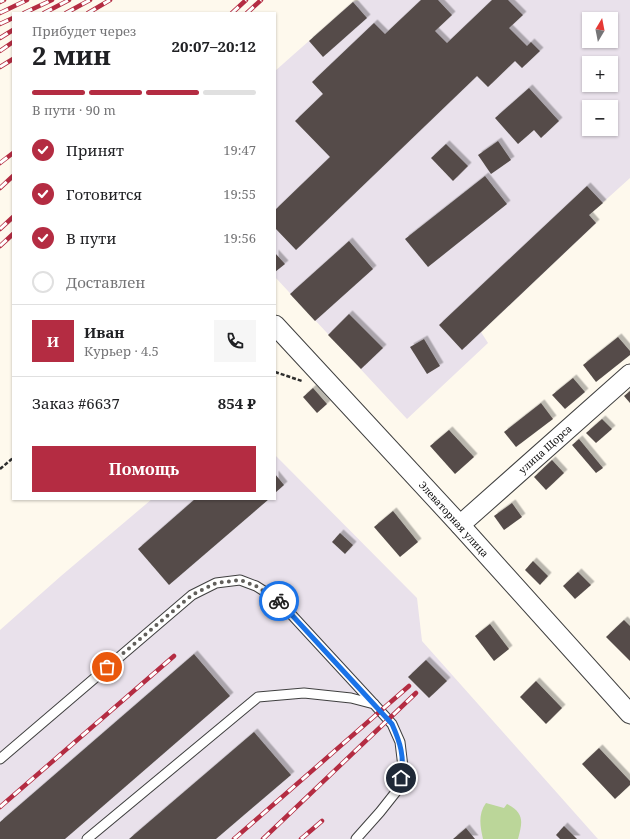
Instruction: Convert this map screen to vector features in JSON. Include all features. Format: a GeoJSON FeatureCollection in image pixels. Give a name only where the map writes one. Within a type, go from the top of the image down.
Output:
{"type":"FeatureCollection","features":[{"type":"Feature","properties":{"kind":"street","name":"Элеваторная улица"},"geometry":{"type":"LineString","coordinates":[[276,326],[460,525],[630,714]]}},
{"type":"Feature","properties":{"kind":"street","name":"улица Щорса"},"geometry":{"type":"LineString","coordinates":[[460,525],[630,374]]}},
{"type":"Feature","properties":{"kind":"lane"},"geometry":{"type":"LineString","coordinates":[[0,759],[192,595],[216,583],[240,580],[256,586],[278,600],[392,724],[400,742],[403,767],[399,788],[356,839]]}},
{"type":"Feature","properties":{"kind":"lane"},"geometry":{"type":"LineString","coordinates":[[86,839],[258,696],[304,693],[351,698],[374,704]]}},
{"type":"Feature","properties":{"kind":"path"},"geometry":{"type":"LineString","coordinates":[[0,469],[12,459]]}},
{"type":"Feature","properties":{"kind":"shaded area"},"geometry":{"type":"Polygon","coordinates":[[[360,0],[630,0],[630,178],[589,215],[596,223],[481,332],[488,343],[407,419],[276,278],[276,70],[353,2],[360,0]]]}},
{"type":"Feature","properties":{"kind":"shaded area"},"geometry":{"type":"Polygon","coordinates":[[[276,456],[417,598],[422,641],[598,839],[0,839],[0,630],[151,500],[276,500],[276,456]]]}},
{"type":"Feature","properties":{"kind":"green space"},"geometry":{"type":"Polygon","coordinates":[[[486,803],[504,808],[507,804],[517,811],[521,818],[521,827],[518,839],[483,839],[481,816],[483,807],[486,803]]]}},
{"type":"Feature","properties":{"kind":"building"},"geometry":{"type":"Polygon","coordinates":[[[421,0],[438,0],[452,15],[435,31],[447,43],[492,0],[508,0],[523,15],[509,28],[527,46],[531,42],[540,51],[522,68],[515,61],[488,87],[477,76],[296,250],[276,229],[276,209],[330,157],[295,121],[323,94],[312,82],[374,23],[385,34],[421,0]]]}},
{"type":"Feature","properties":{"kind":"building"},"geometry":{"type":"Polygon","coordinates":[[[353,2],[367,18],[323,57],[309,41],[353,2]]]}},
{"type":"Feature","properties":{"kind":"building"},"geometry":{"type":"Polygon","coordinates":[[[529,88],[559,121],[541,138],[534,130],[518,144],[495,118],[529,88]]]}},
{"type":"Feature","properties":{"kind":"building"},"geometry":{"type":"Polygon","coordinates":[[[498,141],[511,160],[491,174],[478,155],[498,141]]]}},
{"type":"Feature","properties":{"kind":"building"},"geometry":{"type":"Polygon","coordinates":[[[446,144],[468,166],[453,181],[431,158],[446,144]]]}},
{"type":"Feature","properties":{"kind":"building"},"geometry":{"type":"Polygon","coordinates":[[[485,176],[507,204],[428,267],[405,239],[485,176]]]}},
{"type":"Feature","properties":{"kind":"building"},"geometry":{"type":"Polygon","coordinates":[[[587,186],[603,203],[589,215],[596,223],[462,350],[439,325],[587,186]]]}},
{"type":"Feature","properties":{"kind":"building"},"geometry":{"type":"Polygon","coordinates":[[[349,241],[373,269],[315,321],[290,294],[349,241]]]}},
{"type":"Feature","properties":{"kind":"building"},"geometry":{"type":"Polygon","coordinates":[[[276,254],[285,264],[276,271],[276,254]]]}},
{"type":"Feature","properties":{"kind":"building"},"geometry":{"type":"Polygon","coordinates":[[[349,314],[383,348],[361,369],[328,335],[349,314]]]}},
{"type":"Feature","properties":{"kind":"building"},"geometry":{"type":"Polygon","coordinates":[[[618,337],[630,351],[630,355],[596,382],[583,365],[618,337]]]}},
{"type":"Feature","properties":{"kind":"building"},"geometry":{"type":"Polygon","coordinates":[[[424,339],[440,366],[427,374],[410,347],[424,339]]]}},
{"type":"Feature","properties":{"kind":"building"},"geometry":{"type":"Polygon","coordinates":[[[573,378],[585,392],[565,409],[552,395],[573,378]]]}},
{"type":"Feature","properties":{"kind":"building"},"geometry":{"type":"Polygon","coordinates":[[[313,388],[327,404],[317,413],[303,397],[313,388]]]}},
{"type":"Feature","properties":{"kind":"building"},"geometry":{"type":"Polygon","coordinates":[[[630,391],[630,403],[624,396],[630,391]]]}},
{"type":"Feature","properties":{"kind":"building"},"geometry":{"type":"Polygon","coordinates":[[[541,403],[553,419],[516,447],[504,432],[541,403]]]}},
{"type":"Feature","properties":{"kind":"building"},"geometry":{"type":"Polygon","coordinates":[[[602,419],[612,429],[596,443],[586,433],[602,419]]]}},
{"type":"Feature","properties":{"kind":"building"},"geometry":{"type":"Polygon","coordinates":[[[449,430],[474,457],[455,474],[430,446],[449,430]]]}},
{"type":"Feature","properties":{"kind":"building"},"geometry":{"type":"Polygon","coordinates":[[[579,439],[603,468],[596,473],[572,445],[579,439]]]}},
{"type":"Feature","properties":{"kind":"building"},"geometry":{"type":"Polygon","coordinates":[[[552,460],[564,473],[546,490],[534,477],[552,460]]]}},
{"type":"Feature","properties":{"kind":"building"},"geometry":{"type":"Polygon","coordinates":[[[276,475],[284,485],[276,492],[276,475]]]}},
{"type":"Feature","properties":{"kind":"building"},"geometry":{"type":"Polygon","coordinates":[[[194,500],[268,500],[169,585],[138,549],[194,500]]]}},
{"type":"Feature","properties":{"kind":"building"},"geometry":{"type":"Polygon","coordinates":[[[512,503],[522,517],[504,530],[494,516],[512,503]]]}},
{"type":"Feature","properties":{"kind":"building"},"geometry":{"type":"Polygon","coordinates":[[[393,511],[418,542],[400,557],[374,527],[393,511]]]}},
{"type":"Feature","properties":{"kind":"building"},"geometry":{"type":"Polygon","coordinates":[[[340,533],[353,545],[345,554],[332,542],[340,533]]]}},
{"type":"Feature","properties":{"kind":"building"},"geometry":{"type":"Polygon","coordinates":[[[533,561],[548,576],[540,585],[525,570],[533,561]]]}},
{"type":"Feature","properties":{"kind":"building"},"geometry":{"type":"Polygon","coordinates":[[[578,572],[591,585],[575,599],[563,586],[578,572]]]}},
{"type":"Feature","properties":{"kind":"building"},"geometry":{"type":"Polygon","coordinates":[[[624,620],[630,626],[630,661],[606,637],[624,620]]]}},
{"type":"Feature","properties":{"kind":"building"},"geometry":{"type":"Polygon","coordinates":[[[490,624],[509,649],[494,661],[475,636],[490,624]]]}},
{"type":"Feature","properties":{"kind":"building"},"geometry":{"type":"Polygon","coordinates":[[[194,654],[230,696],[65,839],[0,839],[0,822],[194,654]]]}},
{"type":"Feature","properties":{"kind":"building"},"geometry":{"type":"Polygon","coordinates":[[[426,660],[447,681],[429,698],[408,677],[426,660]]]}},
{"type":"Feature","properties":{"kind":"building"},"geometry":{"type":"Polygon","coordinates":[[[536,681],[562,708],[546,724],[520,697],[536,681]]]}},
{"type":"Feature","properties":{"kind":"building"},"geometry":{"type":"Polygon","coordinates":[[[254,732],[291,775],[216,839],[129,839],[254,732]]]}},
{"type":"Feature","properties":{"kind":"building"},"geometry":{"type":"Polygon","coordinates":[[[599,748],[630,781],[630,785],[615,799],[582,764],[599,748]]]}},
{"type":"Feature","properties":{"kind":"building"},"geometry":{"type":"Polygon","coordinates":[[[564,826],[577,839],[560,839],[556,835],[564,826]]]}},
{"type":"Feature","properties":{"kind":"building"},"geometry":{"type":"Polygon","coordinates":[[[466,828],[475,839],[453,839],[466,828]]]}},
{"type":"Feature","properties":{"kind":"railway"},"geometry":{"type":"LineString","coordinates":[[0,2],[4,0]]}},
{"type":"Feature","properties":{"kind":"railway"},"geometry":{"type":"LineString","coordinates":[[0,13],[27,0]]}},
{"type":"Feature","properties":{"kind":"railway"},"geometry":{"type":"LineString","coordinates":[[26,12],[52,0]]}},
{"type":"Feature","properties":{"kind":"railway"},"geometry":{"type":"LineString","coordinates":[[46,12],[69,0]]}},
{"type":"Feature","properties":{"kind":"railway"},"geometry":{"type":"LineString","coordinates":[[68,12],[90,0]]}},
{"type":"Feature","properties":{"kind":"railway"},"geometry":{"type":"LineString","coordinates":[[90,12],[110,0]]}},
{"type":"Feature","properties":{"kind":"railway"},"geometry":{"type":"LineString","coordinates":[[233,12],[246,0]]}},
{"type":"Feature","properties":{"kind":"railway"},"geometry":{"type":"LineString","coordinates":[[248,12],[261,0]]}},
{"type":"Feature","properties":{"kind":"railway"},"geometry":{"type":"LineString","coordinates":[[0,24],[12,18]]}},
{"type":"Feature","properties":{"kind":"railway"},"geometry":{"type":"LineString","coordinates":[[0,38],[12,31]]}},
{"type":"Feature","properties":{"kind":"railway"},"geometry":{"type":"LineString","coordinates":[[0,51],[12,43]]}},
{"type":"Feature","properties":{"kind":"railway"},"geometry":{"type":"LineString","coordinates":[[0,67],[12,60]]}},
{"type":"Feature","properties":{"kind":"railway"},"geometry":{"type":"LineString","coordinates":[[0,163],[12,154]]}},
{"type":"Feature","properties":{"kind":"railway"},"geometry":{"type":"LineString","coordinates":[[0,188],[12,177]]}},
{"type":"Feature","properties":{"kind":"railway"},"geometry":{"type":"LineString","coordinates":[[0,229],[12,218]]}},
{"type":"Feature","properties":{"kind":"railway"},"geometry":{"type":"LineString","coordinates":[[0,246],[12,235]]}},
{"type":"Feature","properties":{"kind":"railway"},"geometry":{"type":"LineString","coordinates":[[0,807],[174,656]]}},
{"type":"Feature","properties":{"kind":"railway"},"geometry":{"type":"LineString","coordinates":[[234,839],[409,686]]}},
{"type":"Feature","properties":{"kind":"railway"},"geometry":{"type":"LineString","coordinates":[[263,839],[416,693]]}},
{"type":"Feature","properties":{"kind":"railway"},"geometry":{"type":"LineString","coordinates":[[301,839],[322,821]]}},
{"type":"Feature","properties":{"kind":"way so far"},"geometry":{"type":"LineString","coordinates":[[107,667],[192,595],[216,583],[240,580],[256,586],[279,601]]}},
{"type":"Feature","properties":{"kind":"route"},"geometry":{"type":"LineString","coordinates":[[279,601],[392,724],[400,742],[403,767],[401,778]]}}]}
